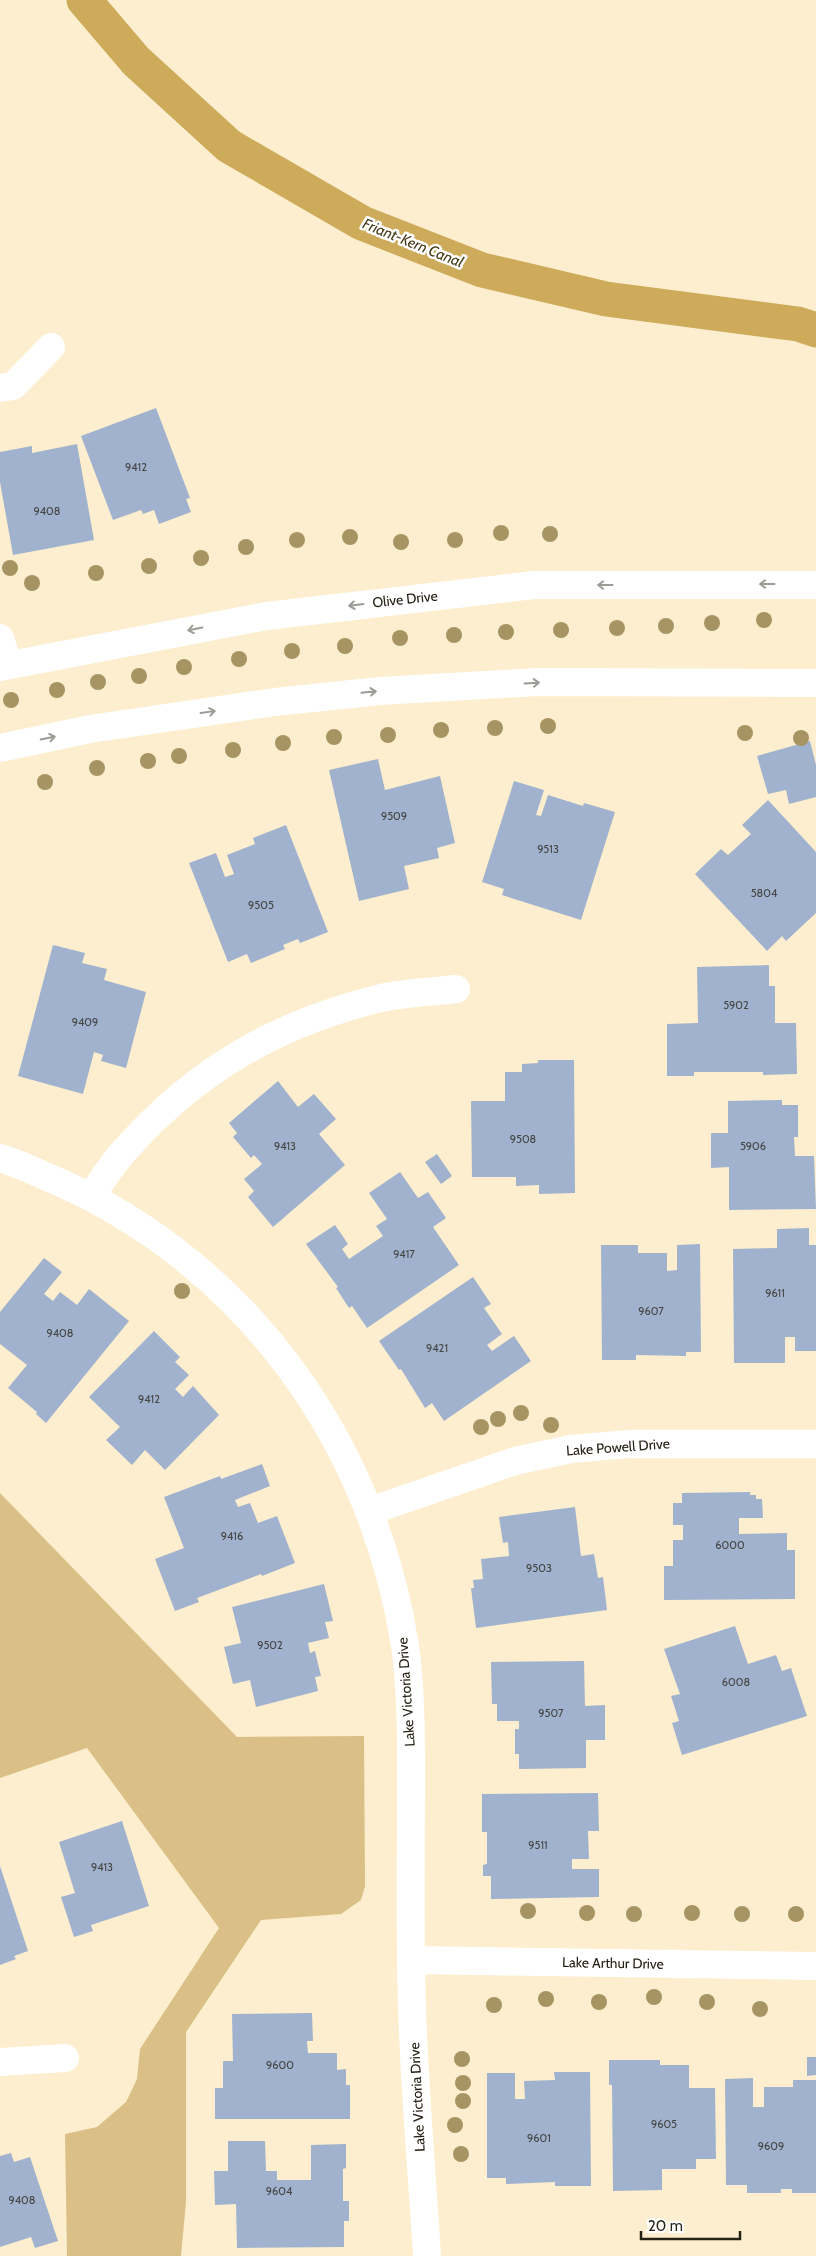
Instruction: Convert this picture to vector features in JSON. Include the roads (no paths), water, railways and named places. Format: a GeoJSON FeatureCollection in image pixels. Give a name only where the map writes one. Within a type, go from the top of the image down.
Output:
{"type":"FeatureCollection","features":[{"type":"Feature","properties":{"kind":"street"},"geometry":{"type":"LineString","coordinates":[[0,388],[13,386],[51,347]]}},
{"type":"Feature","properties":{"kind":"street","name":"Olive Drive"},"geometry":{"type":"LineString","coordinates":[[3,669],[267,616],[534,585],[816,585]]}},
{"type":"Feature","properties":{"kind":"street"},"geometry":{"type":"LineString","coordinates":[[0,638],[3,669]]}},
{"type":"Feature","properties":{"kind":"street"},"geometry":{"type":"LineString","coordinates":[[0,748],[90,729],[246,706],[380,691],[537,682],[666,681],[816,684]]}},
{"type":"Feature","properties":{"kind":"street"},"geometry":{"type":"LineString","coordinates":[[91,1196],[124,1152],[167,1106],[217,1067],[264,1039],[322,1014],[383,998],[456,989]]}},
{"type":"Feature","properties":{"kind":"street","name":"Lake Victoria Drive"},"geometry":{"type":"LineString","coordinates":[[0,1158],[91,1196],[153,1234],[203,1273],[255,1324],[301,1382],[335,1436],[370,1511],[392,1579],[405,1648],[410,1722],[410,1960],[427,2256]]}},
{"type":"Feature","properties":{"kind":"street","name":"Lake Powell Drive"},"geometry":{"type":"LineString","coordinates":[[370,1511],[515,1461],[571,1449],[629,1444],[816,1444]]}},
{"type":"Feature","properties":{"kind":"street","name":"Lake Arthur Drive"},"geometry":{"type":"LineString","coordinates":[[410,1960],[816,1966]]}},
{"type":"Feature","properties":{"kind":"street"},"geometry":{"type":"LineString","coordinates":[[0,2062],[65,2058]]}},
{"type":"Feature","properties":{"kind":"waterway","name":"Friant-Kern Canal"},"geometry":{"type":"LineString","coordinates":[[84,0],[136,61],[229,146],[362,223],[482,270],[606,299],[798,324],[816,330]]}}]}
